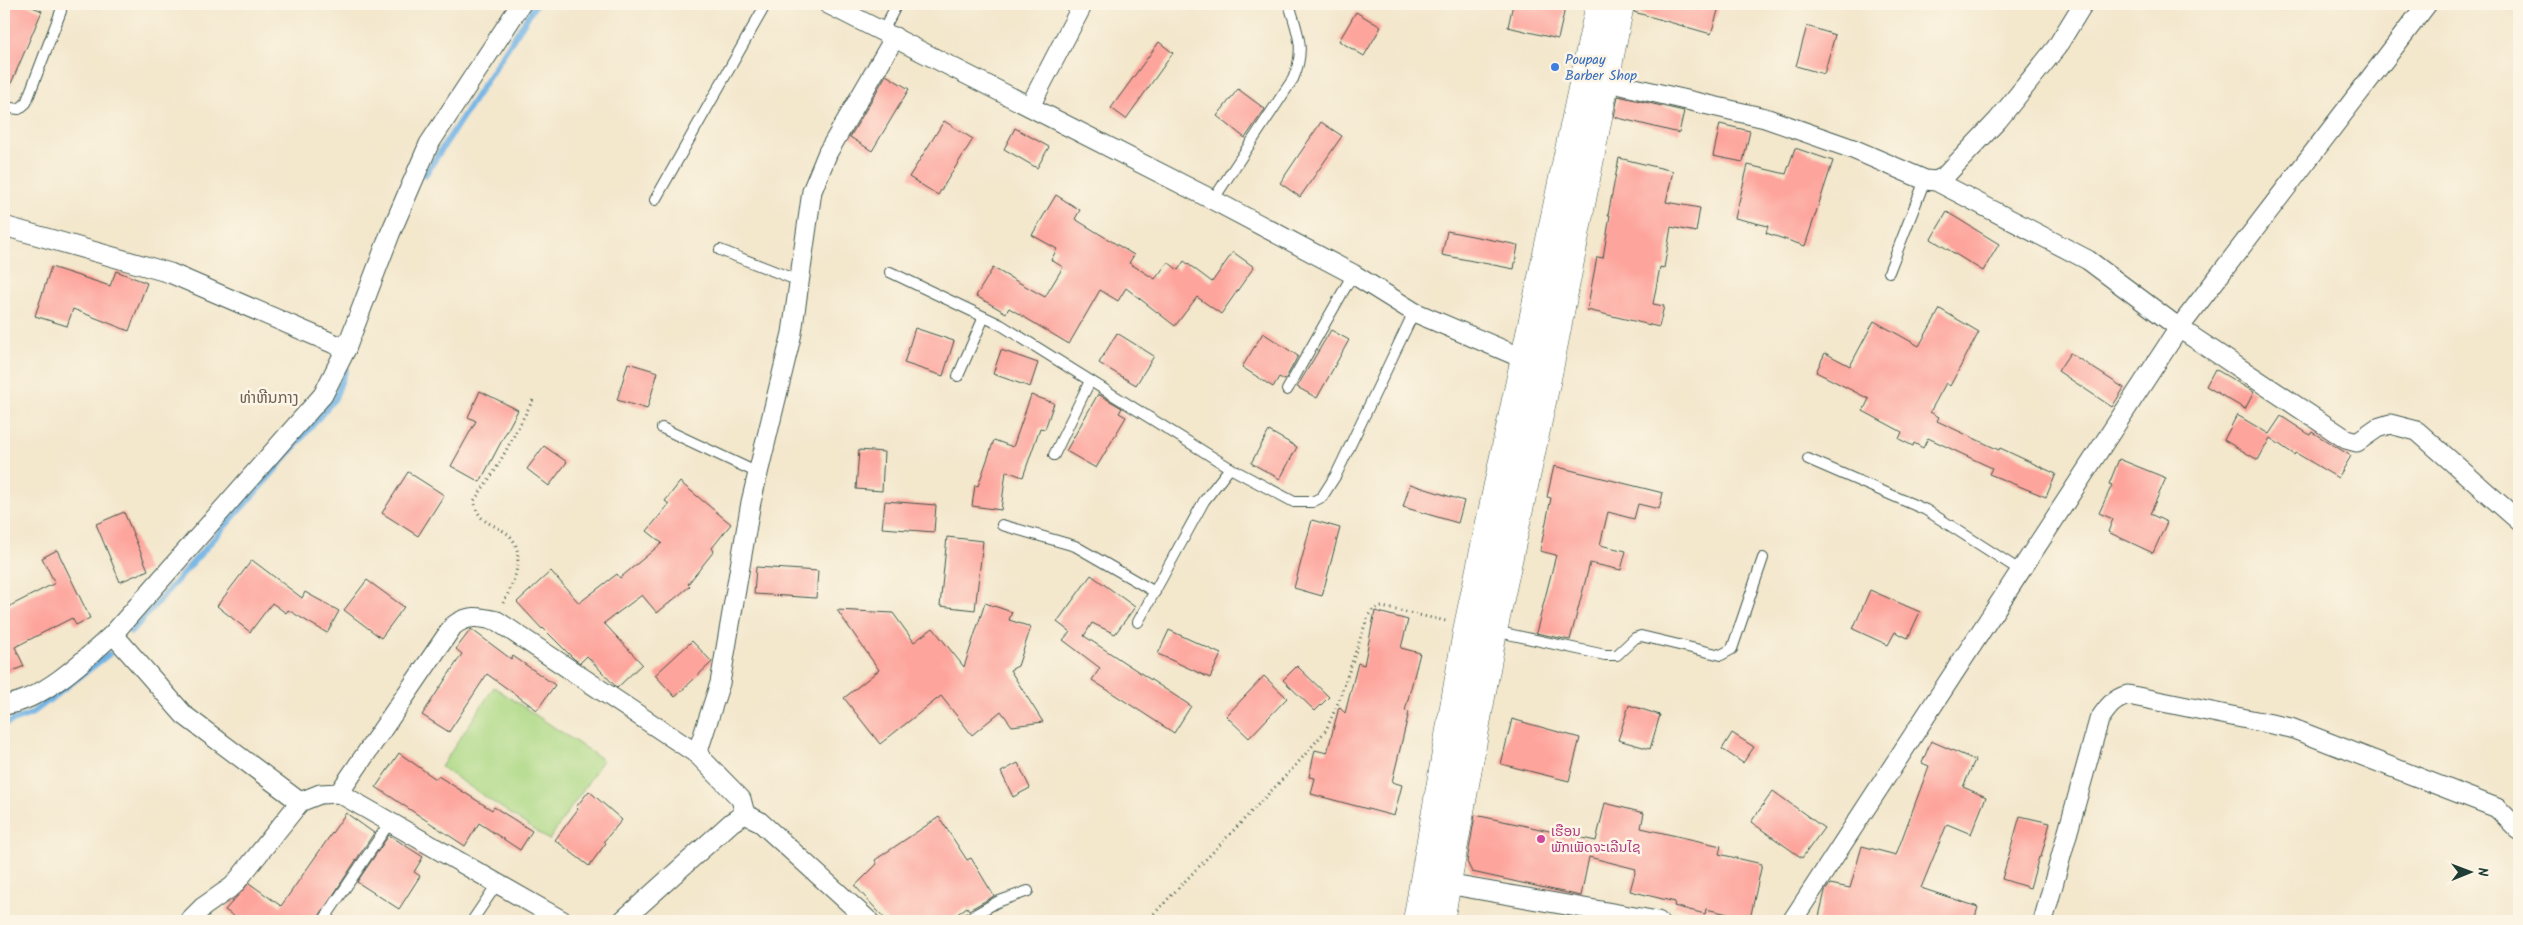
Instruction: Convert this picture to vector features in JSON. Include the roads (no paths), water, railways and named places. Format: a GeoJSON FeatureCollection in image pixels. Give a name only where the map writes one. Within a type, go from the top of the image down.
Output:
{"type":"FeatureCollection","features":[{"type":"Feature","properties":{"kind":"highway"},"geometry":{"type":"LineString","coordinates":[[1417,921],[1436,882],[1481,629],[1524,360],[1600,4]]}},
{"type":"Feature","properties":{"kind":"highway"},"geometry":{"type":"LineString","coordinates":[[1481,629],[1549,370],[1620,4]]}},
{"type":"Feature","properties":{"kind":"highway"},"geometry":{"type":"LineString","coordinates":[[1436,882],[1440,921]]}},
{"type":"Feature","properties":{"kind":"street"},"geometry":{"type":"LineString","coordinates":[[4,705],[15,704],[50,686],[85,660],[113,634],[323,395],[346,348],[390,234],[429,144],[521,4]]}},
{"type":"Feature","properties":{"kind":"street"},"geometry":{"type":"LineString","coordinates":[[828,4],[1213,200],[1353,274],[1414,312],[1549,370]]}},
{"type":"Feature","properties":{"kind":"street"},"geometry":{"type":"LineString","coordinates":[[1030,106],[1083,4]]}},
{"type":"Feature","properties":{"kind":"street"},"geometry":{"type":"LineString","coordinates":[[1931,180],[1944,177],[1998,120],[2056,48],[2083,4]]}},
{"type":"Feature","properties":{"kind":"street"},"geometry":{"type":"LineString","coordinates":[[1792,921],[2179,328],[2427,4]]}},
{"type":"Feature","properties":{"kind":"street"},"geometry":{"type":"LineString","coordinates":[[696,754],[720,683],[758,473],[792,333],[812,191],[828,152],[889,34]]}},
{"type":"Feature","properties":{"kind":"street"},"geometry":{"type":"LineString","coordinates":[[1604,81],[1765,118],[1853,149],[1931,180],[2088,260],[2179,328],[2346,439],[2357,442],[2377,428],[2390,424],[2405,426],[2417,431],[2519,521]]}},
{"type":"Feature","properties":{"kind":"street"},"geometry":{"type":"LineString","coordinates":[[4,226],[170,273],[346,348]]}},
{"type":"Feature","properties":{"kind":"street"},"geometry":{"type":"LineString","coordinates":[[339,793],[454,626],[462,619],[473,616],[497,621],[696,754],[741,800],[745,814],[759,821],[869,921]]}},
{"type":"Feature","properties":{"kind":"street"},"geometry":{"type":"LineString","coordinates":[[113,634],[184,716],[300,802]]}},
{"type":"Feature","properties":{"kind":"street"},"geometry":{"type":"LineString","coordinates":[[2043,921],[2099,720],[2110,705],[2120,697],[2128,695],[2290,728],[2497,808],[2519,830]]}},
{"type":"Feature","properties":{"kind":"street"},"geometry":{"type":"LineString","coordinates":[[188,921],[233,886],[300,802],[320,794],[339,793],[563,921]]}},
{"type":"Feature","properties":{"kind":"street"},"geometry":{"type":"LineString","coordinates":[[622,921],[732,822],[745,814]]}},
{"type":"Feature","properties":{"kind":"street"},"geometry":{"type":"LineString","coordinates":[[1436,882],[1658,921]]}},
{"type":"Feature","properties":{"kind":"lane"},"geometry":{"type":"LineString","coordinates":[[4,107],[19,109],[26,103],[61,11],[60,4]]}},
{"type":"Feature","properties":{"kind":"lane"},"geometry":{"type":"LineString","coordinates":[[655,200],[766,4]]}},
{"type":"Feature","properties":{"kind":"lane"},"geometry":{"type":"LineString","coordinates":[[889,34],[897,4]]}},
{"type":"Feature","properties":{"kind":"lane"},"geometry":{"type":"LineString","coordinates":[[1213,200],[1293,80],[1300,62],[1300,42],[1289,4]]}},
{"type":"Feature","properties":{"kind":"lane"},"geometry":{"type":"LineString","coordinates":[[1889,272],[1931,180]]}},
{"type":"Feature","properties":{"kind":"lane"},"geometry":{"type":"LineString","coordinates":[[720,250],[799,281]]}},
{"type":"Feature","properties":{"kind":"lane"},"geometry":{"type":"LineString","coordinates":[[890,272],[984,317],[1230,468],[1294,502],[1312,502],[1322,497],[1336,475],[1414,312]]}},
{"type":"Feature","properties":{"kind":"lane"},"geometry":{"type":"LineString","coordinates":[[1287,390],[1353,274]]}},
{"type":"Feature","properties":{"kind":"lane"},"geometry":{"type":"LineString","coordinates":[[958,376],[984,317]]}},
{"type":"Feature","properties":{"kind":"lane"},"geometry":{"type":"LineString","coordinates":[[1054,455],[1090,381]]}},
{"type":"Feature","properties":{"kind":"lane"},"geometry":{"type":"LineString","coordinates":[[662,428],[758,473]]}},
{"type":"Feature","properties":{"kind":"lane"},"geometry":{"type":"LineString","coordinates":[[1808,459],[1926,510],[2022,571]]}},
{"type":"Feature","properties":{"kind":"lane"},"geometry":{"type":"LineString","coordinates":[[1138,622],[1204,501],[1230,468]]}},
{"type":"Feature","properties":{"kind":"lane"},"geometry":{"type":"LineString","coordinates":[[1002,525],[1075,546],[1155,592]]}},
{"type":"Feature","properties":{"kind":"lane"},"geometry":{"type":"LineString","coordinates":[[1481,629],[1605,655],[1617,655],[1635,638],[1641,636],[1722,655],[1727,654],[1732,649],[1763,558]]}},
{"type":"Feature","properties":{"kind":"lane"},"geometry":{"type":"LineString","coordinates":[[323,921],[390,822]]}},
{"type":"Feature","properties":{"kind":"lane"},"geometry":{"type":"LineString","coordinates":[[472,921],[498,884]]}},
{"type":"Feature","properties":{"kind":"lane"},"geometry":{"type":"LineString","coordinates":[[964,921],[997,902],[1028,891]]}},
{"type":"Feature","properties":{"kind":"waterway"},"geometry":{"type":"LineString","coordinates":[[425,175],[536,4]]}},
{"type":"Feature","properties":{"kind":"waterway"},"geometry":{"type":"LineString","coordinates":[[131,632],[269,477],[335,398],[346,369]]}},
{"type":"Feature","properties":{"kind":"waterway"},"geometry":{"type":"LineString","coordinates":[[4,724],[31,714],[109,654]]}},
{"type":"Feature","properties":{"kind":"place","name":"Poupay Barber Shop"},"geometry":{"type":"Point","coordinates":[1555,67]}},
{"type":"Feature","properties":{"kind":"place","name":"ເຮືອນ ພັກເພັດຈະເລີນໄຊ"},"geometry":{"type":"Point","coordinates":[1541,839]}},
{"type":"Feature","properties":{"kind":"district","name":"ທ່າຫີນກາງ"},"geometry":{"type":"Point","coordinates":[269,397]}}]}
